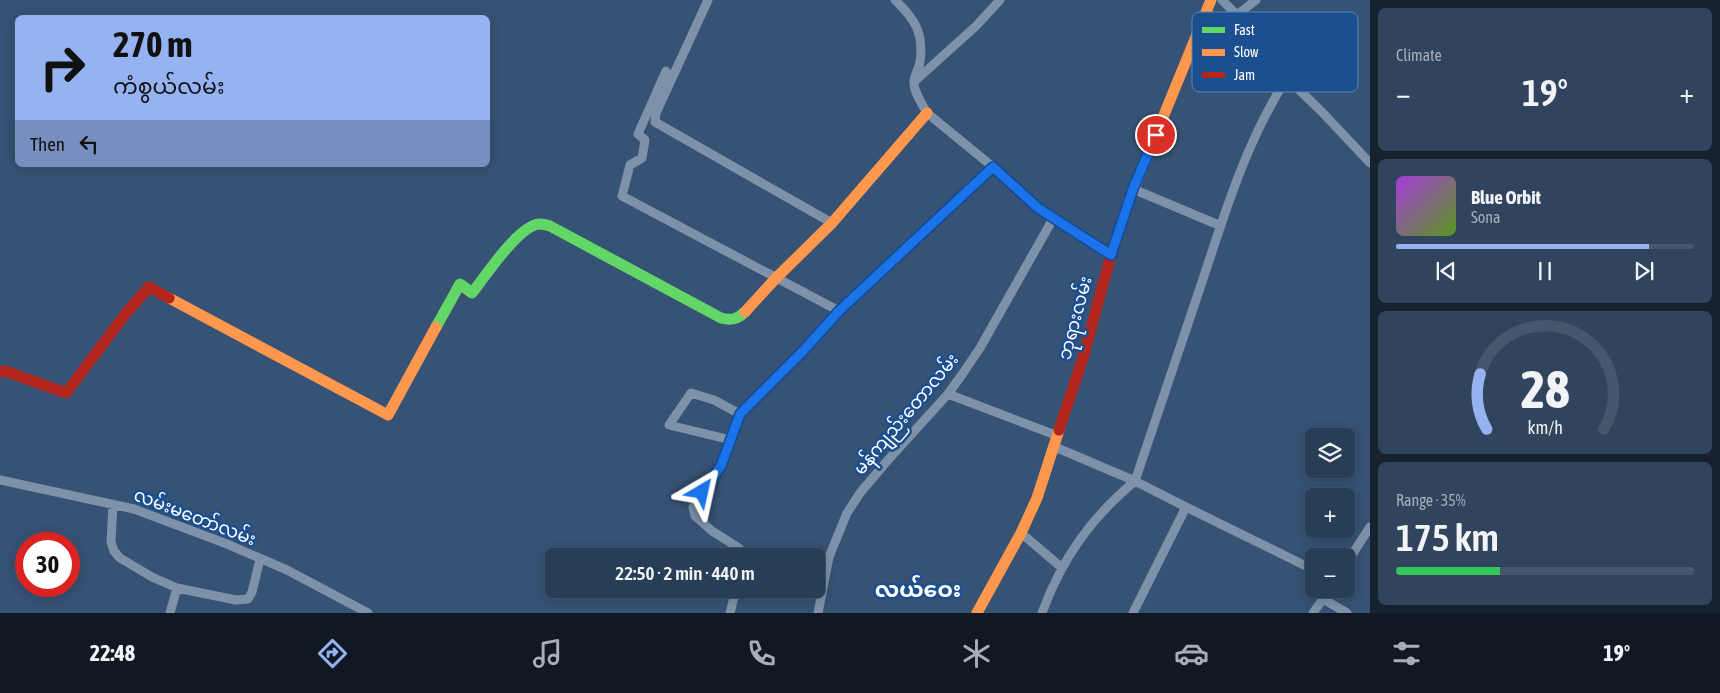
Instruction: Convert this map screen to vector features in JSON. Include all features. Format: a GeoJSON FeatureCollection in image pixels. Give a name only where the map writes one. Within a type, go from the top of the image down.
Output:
{"type":"FeatureCollection","features":[{"type":"Feature","properties":{"kind":"street"},"geometry":{"type":"LineString","coordinates":[[708,0],[656,113],[655,122],[832,223]]}},
{"type":"Feature","properties":{"kind":"street"},"geometry":{"type":"LineString","coordinates":[[895,0],[910,14],[920,38],[920,62],[914,82],[920,102],[927,113],[993,167],[1038,208],[1111,255]]}},
{"type":"Feature","properties":{"kind":"street"},"geometry":{"type":"LineString","coordinates":[[914,82],[976,26],[1000,0]]}},
{"type":"Feature","properties":{"kind":"street","name":"ဘုရားလမ်း"},"geometry":{"type":"LineString","coordinates":[[1206,12],[1211,0]]}},
{"type":"Feature","properties":{"kind":"street"},"geometry":{"type":"LineString","coordinates":[[1222,0],[1234,12]]}},
{"type":"Feature","properties":{"kind":"street"},"geometry":{"type":"LineString","coordinates":[[1241,12],[1256,0]]}},
{"type":"Feature","properties":{"kind":"street","name":"ဘုရားလမ်း"},"geometry":{"type":"LineString","coordinates":[[977,613],[1021,533],[1037,498],[1083,358],[1111,255],[1133,189],[1192,46]]}},
{"type":"Feature","properties":{"kind":"street"},"geometry":{"type":"LineString","coordinates":[[666,71],[638,134],[645,140],[642,158],[630,166],[622,196],[839,311]]}},
{"type":"Feature","properties":{"kind":"street"},"geometry":{"type":"LineString","coordinates":[[1042,613],[1061,567],[1111,501],[1135,481],[1221,226],[1257,133],[1270,103],[1277,92]]}},
{"type":"Feature","properties":{"kind":"street"},"geometry":{"type":"LineString","coordinates":[[1301,92],[1370,163]]}},
{"type":"Feature","properties":{"kind":"street"},"geometry":{"type":"LineString","coordinates":[[0,372],[5,372],[66,393],[148,287],[388,415],[460,284],[472,293],[516,237],[527,228],[538,224],[550,226],[727,320],[735,320],[832,223],[927,113]]}},
{"type":"Feature","properties":{"kind":"street"},"geometry":{"type":"LineString","coordinates":[[740,548],[712,531],[694,516],[693,507],[714,478],[740,414],[803,351],[839,311],[993,167]]}},
{"type":"Feature","properties":{"kind":"street"},"geometry":{"type":"LineString","coordinates":[[1133,189],[1221,226]]}},
{"type":"Feature","properties":{"kind":"street","name":"မန်ကျည်းတောလမ်း"},"geometry":{"type":"LineString","coordinates":[[818,613],[829,557],[847,514],[860,493],[882,466],[948,394],[980,348],[1054,218]]}},
{"type":"Feature","properties":{"kind":"street"},"geometry":{"type":"LineString","coordinates":[[731,440],[669,425],[691,393],[714,400],[740,414]]}},
{"type":"Feature","properties":{"kind":"street"},"geometry":{"type":"LineString","coordinates":[[948,394],[1056,442],[1305,566]]}},
{"type":"Feature","properties":{"kind":"street","name":"လမ်းမတော်လမ်း"},"geometry":{"type":"LineString","coordinates":[[0,480],[134,509],[227,544],[287,570],[368,613]]}},
{"type":"Feature","properties":{"kind":"street"},"geometry":{"type":"LineString","coordinates":[[113,504],[111,542],[114,551],[120,558],[152,577],[177,588],[236,600],[248,599],[252,592],[260,559]]}},
{"type":"Feature","properties":{"kind":"street"},"geometry":{"type":"LineString","coordinates":[[1133,613],[1186,508]]}},
{"type":"Feature","properties":{"kind":"street"},"geometry":{"type":"LineString","coordinates":[[1355,550],[1370,527]]}},
{"type":"Feature","properties":{"kind":"street"},"geometry":{"type":"LineString","coordinates":[[1021,533],[1061,567]]}},
{"type":"Feature","properties":{"kind":"street"},"geometry":{"type":"LineString","coordinates":[[170,613],[177,588]]}},
{"type":"Feature","properties":{"kind":"street"},"geometry":{"type":"LineString","coordinates":[[730,613],[734,598]]}},
{"type":"Feature","properties":{"kind":"street"},"geometry":{"type":"LineString","coordinates":[[1313,613],[1323,599],[1347,613]]}},
{"type":"Feature","properties":{"kind":"traffic: fast"},"geometry":{"type":"LineString","coordinates":[[436,327],[460,284],[472,293],[512,242],[522,233],[539,224],[550,226],[721,318],[734,319],[745,312]]}},
{"type":"Feature","properties":{"kind":"traffic: slow"},"geometry":{"type":"LineString","coordinates":[[1206,12],[1211,0]]}},
{"type":"Feature","properties":{"kind":"traffic: slow"},"geometry":{"type":"LineString","coordinates":[[1128,203],[1192,46]]}},
{"type":"Feature","properties":{"kind":"traffic: slow"},"geometry":{"type":"LineString","coordinates":[[745,312],[777,277],[832,223],[927,113]]}},
{"type":"Feature","properties":{"kind":"traffic: slow"},"geometry":{"type":"LineString","coordinates":[[169,298],[388,415],[436,327]]}},
{"type":"Feature","properties":{"kind":"traffic: slow"},"geometry":{"type":"LineString","coordinates":[[977,613],[1021,533],[1037,498],[1059,430]]}},
{"type":"Feature","properties":{"kind":"traffic: jam"},"geometry":{"type":"LineString","coordinates":[[1059,430],[1083,358],[1111,255],[1128,203]]}},
{"type":"Feature","properties":{"kind":"traffic: jam"},"geometry":{"type":"LineString","coordinates":[[0,372],[5,371],[66,393],[127,312],[149,287],[169,298]]}},
{"type":"Feature","properties":{"kind":"district","name":"လယ်ဝေး"},"geometry":{"type":"Point","coordinates":[918,589]}},
{"type":"Feature","properties":{"kind":"route"},"geometry":{"type":"LineString","coordinates":[[702,492],[721,466],[740,414],[803,351],[839,311],[993,167],[1038,208],[1111,255],[1140,170],[1156,135]]}}]}
